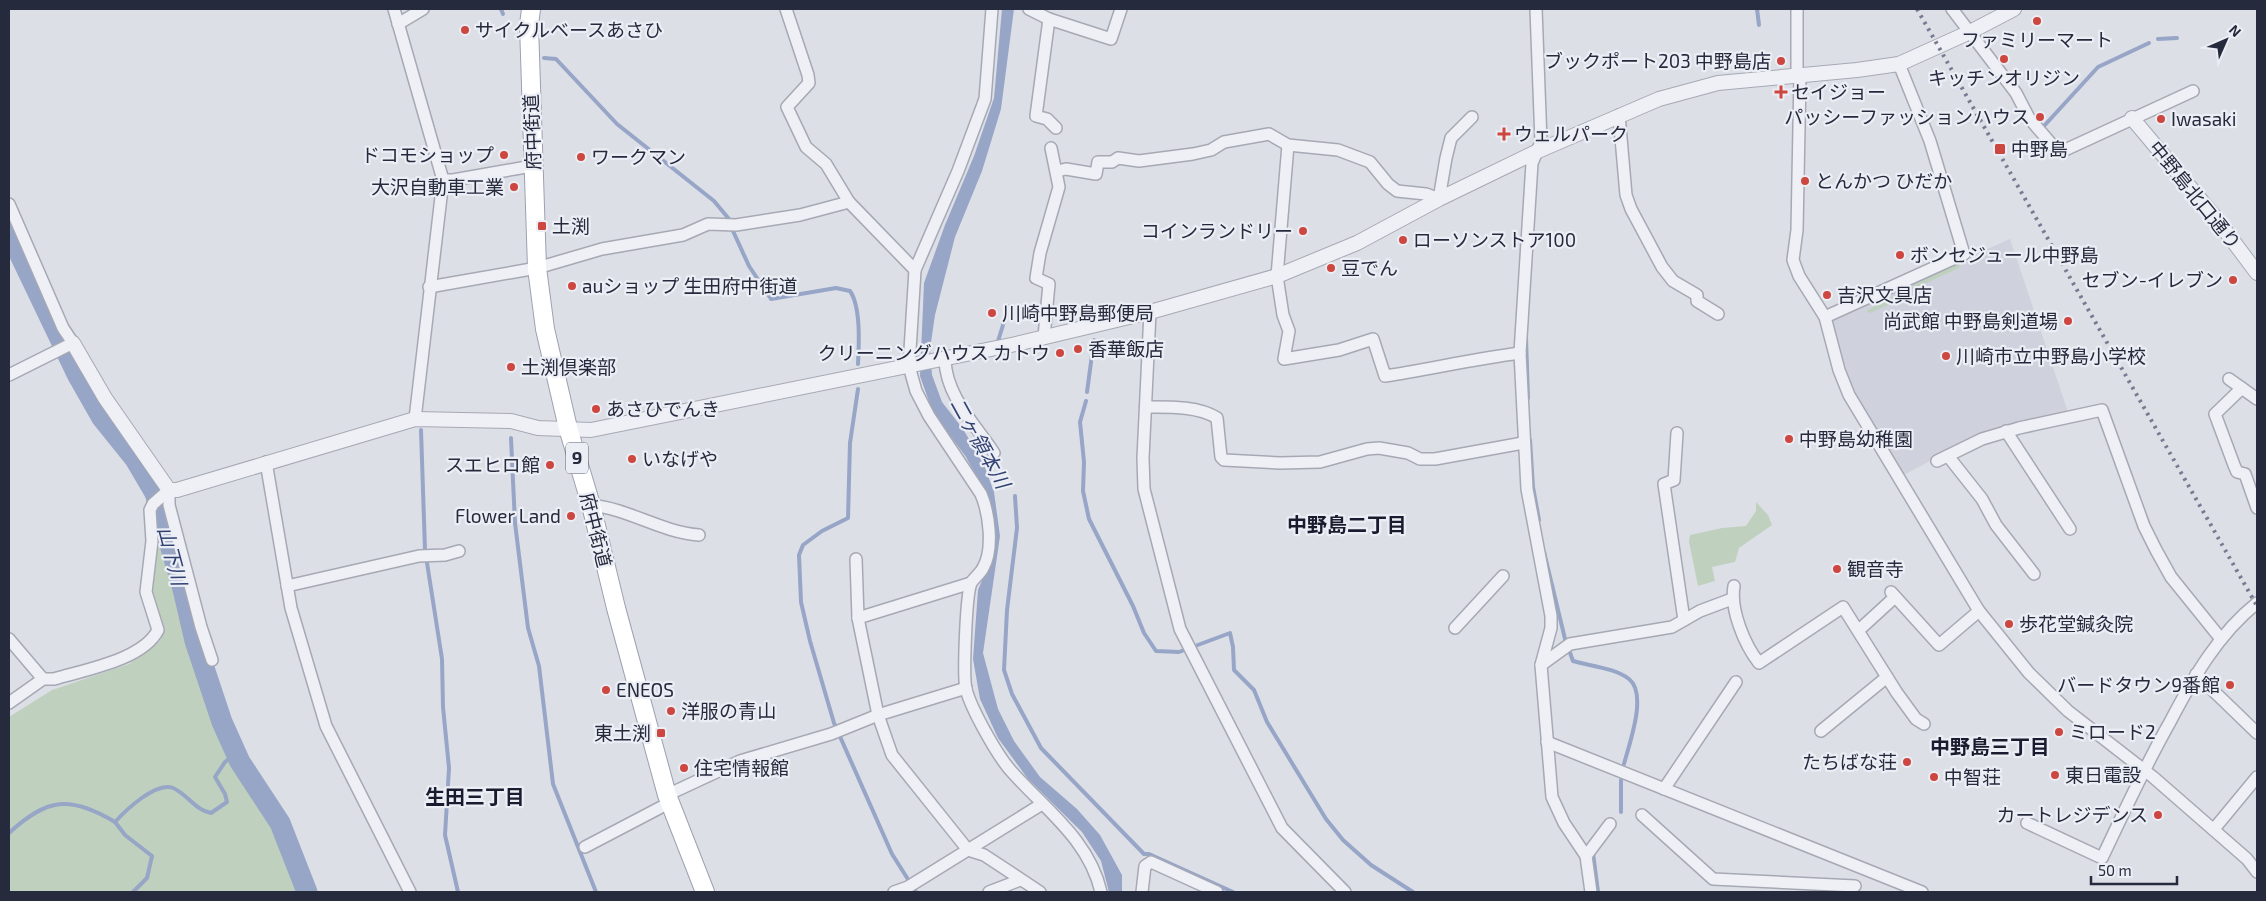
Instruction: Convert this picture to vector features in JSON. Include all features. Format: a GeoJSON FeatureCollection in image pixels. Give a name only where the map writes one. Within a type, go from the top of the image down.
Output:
{"type":"FeatureCollection","features":[{"type":"Feature","properties":{"kind":"main road","name":"府中街道"},"geometry":{"type":"LineString","coordinates":[[531,9],[529,25],[532,166],[537,268],[545,329],[568,428],[591,505],[616,608],[668,799],[705,892]]}},
{"type":"Feature","properties":{"kind":"street"},"geometry":{"type":"LineString","coordinates":[[394,9],[443,180],[415,419]]}},
{"type":"Feature","properties":{"kind":"street"},"geometry":{"type":"LineString","coordinates":[[398,24],[423,9]]}},
{"type":"Feature","properties":{"kind":"street"},"geometry":{"type":"LineString","coordinates":[[786,9],[809,83],[787,107],[806,147],[826,164],[849,202],[915,270]]}},
{"type":"Feature","properties":{"kind":"street"},"geometry":{"type":"LineString","coordinates":[[858,618],[971,583],[984,567],[988,546],[986,508],[981,494],[929,416],[916,391],[912,366],[915,270],[958,170],[985,99],[992,9]]}},
{"type":"Feature","properties":{"kind":"street"},"geometry":{"type":"LineString","coordinates":[[1029,9],[1049,19],[1111,39],[1120,9]]}},
{"type":"Feature","properties":{"kind":"street"},"geometry":{"type":"LineString","coordinates":[[1536,9],[1541,142],[1532,163],[1520,353],[1523,443],[1527,489],[1551,616],[1551,628],[1541,665],[1552,797],[1564,823],[1586,856],[1591,892]]}},
{"type":"Feature","properties":{"kind":"street"},"geometry":{"type":"LineString","coordinates":[[1797,9],[1799,75],[1796,230],[1793,260],[1798,276],[1825,317],[1839,370],[1849,395],[1979,611],[2029,673],[2068,711],[2214,829],[2247,859],[2257,872]]}},
{"type":"Feature","properties":{"kind":"street"},"geometry":{"type":"LineString","coordinates":[[1952,9],[2016,93],[2029,118],[2054,147],[2065,150],[2193,91]]}},
{"type":"Feature","properties":{"kind":"street"},"geometry":{"type":"LineString","coordinates":[[9,703],[43,679],[54,679],[126,657],[155,636],[158,630],[146,592],[152,541],[150,510],[161,497],[177,490],[415,419],[511,421],[538,428],[591,430],[942,360],[1150,312],[1276,276],[1357,243],[1439,199],[1538,151],[1619,115],[1688,90],[1737,80],[1857,70],[1899,64],[1970,32],[2014,9]]}},
{"type":"Feature","properties":{"kind":"street"},"geometry":{"type":"LineString","coordinates":[[1049,19],[1036,116],[1047,119],[1056,128]]}},
{"type":"Feature","properties":{"kind":"street"},"geometry":{"type":"LineString","coordinates":[[1825,317],[1964,254],[1930,141],[1899,64]]}},
{"type":"Feature","properties":{"kind":"street"},"geometry":{"type":"LineString","coordinates":[[1619,115],[1626,194],[1631,209],[1662,267],[1673,281],[1697,295],[1697,301],[1718,314]]}},
{"type":"Feature","properties":{"kind":"street"},"geometry":{"type":"LineString","coordinates":[[1439,199],[1451,138],[1472,117]]}},
{"type":"Feature","properties":{"kind":"street","name":"中野島北口通り"},"geometry":{"type":"LineString","coordinates":[[2132,118],[2215,217],[2257,273]]}},
{"type":"Feature","properties":{"kind":"street"},"geometry":{"type":"LineString","coordinates":[[1057,171],[1066,168],[1096,174],[1098,162],[1112,162],[1118,158],[1142,161],[1194,154],[1211,150],[1224,142],[1269,134],[1288,144],[1338,150],[1370,162],[1388,184],[1398,191],[1426,194],[1439,199]]}},
{"type":"Feature","properties":{"kind":"street"},"geometry":{"type":"LineString","coordinates":[[1288,144],[1276,276],[1282,315],[1289,331],[1284,360],[1339,350],[1373,339],[1385,376],[1455,362],[1520,353]]}},
{"type":"Feature","properties":{"kind":"street"},"geometry":{"type":"LineString","coordinates":[[1044,337],[1050,284],[1036,278],[1040,253],[1059,187],[1051,148]]}},
{"type":"Feature","properties":{"kind":"street"},"geometry":{"type":"LineString","coordinates":[[443,180],[453,180],[532,166]]}},
{"type":"Feature","properties":{"kind":"street"},"geometry":{"type":"LineString","coordinates":[[429,287],[537,268],[602,249],[683,235],[708,224],[736,225],[800,215],[849,202]]}},
{"type":"Feature","properties":{"kind":"street"},"geometry":{"type":"LineString","coordinates":[[9,204],[71,344],[105,398],[161,497],[169,505],[200,627],[212,660]]}},
{"type":"Feature","properties":{"kind":"street"},"geometry":{"type":"LineString","coordinates":[[1150,312],[1147,408],[1143,458],[1144,489],[1180,629],[1282,828],[1345,892]]}},
{"type":"Feature","properties":{"kind":"street"},"geometry":{"type":"LineString","coordinates":[[9,375],[71,344]]}},
{"type":"Feature","properties":{"kind":"street"},"geometry":{"type":"LineString","coordinates":[[942,360],[958,401],[994,453]]}},
{"type":"Feature","properties":{"kind":"street"},"geometry":{"type":"LineString","coordinates":[[2229,379],[2257,399]]}},
{"type":"Feature","properties":{"kind":"street"},"geometry":{"type":"LineString","coordinates":[[2242,388],[2215,414],[2237,472],[2245,474],[2257,508]]}},
{"type":"Feature","properties":{"kind":"street"},"geometry":{"type":"LineString","coordinates":[[1147,408],[1193,410],[1210,413],[1217,418],[1221,457],[1224,460],[1280,463],[1320,462],[1367,449],[1379,448],[1408,454],[1420,459],[1435,459],[1523,443]]}},
{"type":"Feature","properties":{"kind":"street"},"geometry":{"type":"LineString","coordinates":[[1937,461],[1982,439],[2006,431],[2102,410],[2144,526],[2156,550],[2171,577],[2221,639]]}},
{"type":"Feature","properties":{"kind":"street"},"geometry":{"type":"LineString","coordinates":[[2006,431],[2070,529]]}},
{"type":"Feature","properties":{"kind":"street"},"geometry":{"type":"LineString","coordinates":[[1677,433],[1674,480],[1664,484],[1684,620]]}},
{"type":"Feature","properties":{"kind":"street"},"geometry":{"type":"LineString","coordinates":[[1948,456],[1982,498],[1996,526],[2034,574]]}},
{"type":"Feature","properties":{"kind":"street"},"geometry":{"type":"LineString","coordinates":[[266,462],[293,616],[326,726],[410,892]]}},
{"type":"Feature","properties":{"kind":"street"},"geometry":{"type":"LineString","coordinates":[[591,505],[611,507],[679,534],[699,535]]}},
{"type":"Feature","properties":{"kind":"street"},"geometry":{"type":"LineString","coordinates":[[287,586],[419,556],[445,555],[459,551]]}},
{"type":"Feature","properties":{"kind":"street"},"geometry":{"type":"LineString","coordinates":[[856,559],[858,618],[878,715],[892,755],[968,850],[984,855],[1025,885],[1040,892]]}},
{"type":"Feature","properties":{"kind":"street"},"geometry":{"type":"LineString","coordinates":[[1455,628],[1503,576]]}},
{"type":"Feature","properties":{"kind":"street"},"geometry":{"type":"LineString","coordinates":[[971,583],[966,647],[966,688],[982,724],[1010,770],[1084,849],[1097,874],[1101,892]]}},
{"type":"Feature","properties":{"kind":"street"},"geometry":{"type":"LineString","coordinates":[[1734,586],[1732,599],[1747,645],[1759,663],[1843,607],[1860,630],[1887,677],[1910,711],[1924,724]]}},
{"type":"Feature","properties":{"kind":"street"},"geometry":{"type":"LineString","coordinates":[[1860,630],[1893,594],[1939,645],[1979,611]]}},
{"type":"Feature","properties":{"kind":"street"},"geometry":{"type":"LineString","coordinates":[[1541,665],[1570,644],[1672,627],[1700,611],[1732,599]]}},
{"type":"Feature","properties":{"kind":"street"},"geometry":{"type":"LineString","coordinates":[[2027,823],[2102,858],[2143,771],[2196,674],[2221,639],[2257,603]]}},
{"type":"Feature","properties":{"kind":"street"},"geometry":{"type":"LineString","coordinates":[[9,639],[43,679]]}},
{"type":"Feature","properties":{"kind":"street"},"geometry":{"type":"LineString","coordinates":[[2196,674],[2257,733]]}},
{"type":"Feature","properties":{"kind":"street"},"geometry":{"type":"LineString","coordinates":[[1821,731],[1887,677]]}},
{"type":"Feature","properties":{"kind":"street"},"geometry":{"type":"LineString","coordinates":[[1664,790],[1736,682]]}},
{"type":"Feature","properties":{"kind":"street"},"geometry":{"type":"LineString","coordinates":[[585,847],[668,799],[740,761],[831,734],[878,715],[966,688]]}},
{"type":"Feature","properties":{"kind":"street"},"geometry":{"type":"LineString","coordinates":[[1547,742],[1922,892]]}},
{"type":"Feature","properties":{"kind":"street"},"geometry":{"type":"LineString","coordinates":[[2214,829],[2257,776]]}},
{"type":"Feature","properties":{"kind":"street"},"geometry":{"type":"LineString","coordinates":[[894,892],[911,885],[1042,804]]}},
{"type":"Feature","properties":{"kind":"street"},"geometry":{"type":"LineString","coordinates":[[1642,815],[1684,855],[1713,879],[1855,886]]}},
{"type":"Feature","properties":{"kind":"street"},"geometry":{"type":"LineString","coordinates":[[1586,856],[1610,824]]}},
{"type":"Feature","properties":{"kind":"street"},"geometry":{"type":"LineString","coordinates":[[1142,892],[1145,866],[1151,862],[1217,892]]}},
{"type":"Feature","properties":{"kind":"street"},"geometry":{"type":"LineString","coordinates":[[989,892],[1025,885]]}},
{"type":"Feature","properties":{"kind":"shaded area","name":"川崎市立中野島小学校"},"geometry":{"type":"Polygon","coordinates":[[[2010,239],[2069,415],[1952,449],[1904,475],[1854,393],[1830,319],[2010,239]]]}},
{"type":"Feature","properties":{"kind":"green space"},"geometry":{"type":"Polygon","coordinates":[[[1956,262],[1961,263],[1959,268],[1909,291],[1908,296],[1870,313],[1866,311],[1956,262]]]}},
{"type":"Feature","properties":{"kind":"green space"},"geometry":{"type":"Polygon","coordinates":[[[1756,502],[1768,515],[1772,525],[1739,548],[1735,562],[1712,567],[1715,581],[1698,586],[1689,542],[1690,535],[1722,528],[1746,526],[1756,511],[1756,502]]]}},
{"type":"Feature","properties":{"kind":"green space"},"geometry":{"type":"Polygon","coordinates":[[[158,513],[190,643],[218,723],[228,748],[274,824],[299,892],[9,892],[9,717],[52,690],[129,664],[160,641],[164,630],[152,590],[158,542],[154,515],[158,513]]]}},
{"type":"Feature","properties":{"kind":"water"},"geometry":{"type":"Polygon","coordinates":[[[1002,9],[1014,9],[1001,109],[982,171],[955,237],[935,315],[930,349],[932,375],[942,402],[963,429],[984,465],[994,492],[1000,536],[983,653],[998,709],[1014,741],[1040,777],[1077,809],[1100,835],[1122,875],[1122,892],[1109,892],[1101,861],[1082,832],[1028,779],[998,738],[980,699],[973,659],[978,590],[990,561],[988,498],[966,457],[933,413],[920,376],[924,283],[945,225],[974,156],[994,98],[1002,9]]]}},
{"type":"Feature","properties":{"kind":"waterway"},"geometry":{"type":"LineString","coordinates":[[501,9],[503,14]]}},
{"type":"Feature","properties":{"kind":"waterway"},"geometry":{"type":"LineString","coordinates":[[1757,9],[1759,25]]}},
{"type":"Feature","properties":{"kind":"waterway"},"geometry":{"type":"LineString","coordinates":[[2158,39],[2177,38]]}},
{"type":"Feature","properties":{"kind":"waterway"},"geometry":{"type":"LineString","coordinates":[[2044,126],[2098,67],[2149,43]]}},
{"type":"Feature","properties":{"kind":"waterway"},"geometry":{"type":"LineString","coordinates":[[544,58],[556,59],[617,124],[714,201],[729,219]]}},
{"type":"Feature","properties":{"kind":"waterway"},"geometry":{"type":"LineString","coordinates":[[733,231],[749,266],[771,299],[836,288],[850,291],[854,298],[858,316],[858,364]]}},
{"type":"Feature","properties":{"kind":"waterway","name":"山下川"},"geometry":{"type":"LineString","coordinates":[[9,232],[77,374],[102,418],[135,459],[155,493],[183,589],[195,641],[222,722],[240,762],[280,823],[307,892]]}},
{"type":"Feature","properties":{"kind":"waterway"},"geometry":{"type":"LineString","coordinates":[[998,341],[1009,306]]}},
{"type":"Feature","properties":{"kind":"waterway"},"geometry":{"type":"LineString","coordinates":[[1526,338],[1528,398]]}},
{"type":"Feature","properties":{"kind":"waterway"},"geometry":{"type":"LineString","coordinates":[[1087,392],[1094,340]]}},
{"type":"Feature","properties":{"kind":"waterway"},"geometry":{"type":"LineString","coordinates":[[858,389],[850,443],[848,518],[822,531],[803,545],[799,555],[801,602],[810,641],[834,723],[892,854],[916,892]]}},
{"type":"Feature","properties":{"kind":"waterway"},"geometry":{"type":"LineString","coordinates":[[1086,401],[1080,422],[1084,462],[1083,491],[1089,519],[1133,606],[1144,633],[1156,651],[1179,652],[1230,633],[1234,670],[1254,690],[1267,722],[1326,819],[1343,840],[1371,865],[1413,892]]}},
{"type":"Feature","properties":{"kind":"waterway"},"geometry":{"type":"LineString","coordinates":[[421,430],[425,550],[442,659],[443,707],[449,768],[445,835],[458,892]]}},
{"type":"Feature","properties":{"kind":"waterway"},"geometry":{"type":"LineString","coordinates":[[511,438],[515,523],[528,628],[539,666],[553,784],[596,892]]}},
{"type":"Feature","properties":{"kind":"waterway"},"geometry":{"type":"LineString","coordinates":[[1530,440],[1533,487],[1539,520]]}},
{"type":"Feature","properties":{"kind":"waterway"},"geometry":{"type":"LineString","coordinates":[[1015,496],[1017,528],[1007,610],[1004,670],[1012,694],[1041,748],[1144,854],[1149,854],[1233,892]]}},
{"type":"Feature","properties":{"kind":"waterway"},"geometry":{"type":"LineString","coordinates":[[1544,552],[1566,643]]}},
{"type":"Feature","properties":{"kind":"waterway"},"geometry":{"type":"LineString","coordinates":[[1569,650],[1573,661],[1617,672],[1629,679],[1634,686],[1637,696],[1636,720],[1624,764]]}},
{"type":"Feature","properties":{"kind":"waterway"},"geometry":{"type":"LineString","coordinates":[[133,892],[147,878],[152,856],[125,835],[115,822],[141,798],[166,787],[173,788],[200,809],[211,813],[227,802],[225,794],[215,777],[225,762],[236,753]]}},
{"type":"Feature","properties":{"kind":"waterway"},"geometry":{"type":"LineString","coordinates":[[1621,780],[1621,812]]}},
{"type":"Feature","properties":{"kind":"waterway"},"geometry":{"type":"LineString","coordinates":[[9,833],[35,813],[59,804],[85,807],[115,822]]}},
{"type":"Feature","properties":{"kind":"waterway"},"geometry":{"type":"LineString","coordinates":[[1593,853],[1598,892]]}},
{"type":"Feature","properties":{"kind":"railway"},"geometry":{"type":"LineString","coordinates":[[1917,9],[2257,606]]}},
{"type":"Feature","properties":{"kind":"place","name":"ファミリーマート"},"geometry":{"type":"Point","coordinates":[2037,21]}},
{"type":"Feature","properties":{"kind":"place","name":"サイクルベースあさひ"},"geometry":{"type":"Point","coordinates":[465,30]}},
{"type":"Feature","properties":{"kind":"place","name":"キッチンオリジン"},"geometry":{"type":"Point","coordinates":[2004,59]}},
{"type":"Feature","properties":{"kind":"place","name":"ブックポート203 中野島店"},"geometry":{"type":"Point","coordinates":[1781,61]}},
{"type":"Feature","properties":{"kind":"place","name":"セイジョー"},"geometry":{"type":"Point","coordinates":[1781,92]}},
{"type":"Feature","properties":{"kind":"place","name":"パッシーファッションハウス"},"geometry":{"type":"Point","coordinates":[2040,117]}},
{"type":"Feature","properties":{"kind":"place","name":"Iwasaki"},"geometry":{"type":"Point","coordinates":[2161,119]}},
{"type":"Feature","properties":{"kind":"place","name":"ウェルパーク"},"geometry":{"type":"Point","coordinates":[1504,134]}},
{"type":"Feature","properties":{"kind":"place","name":"中野島"},"geometry":{"type":"Point","coordinates":[2000,149]}},
{"type":"Feature","properties":{"kind":"place","name":"ドコモショップ"},"geometry":{"type":"Point","coordinates":[504,155]}},
{"type":"Feature","properties":{"kind":"place","name":"ワークマン"},"geometry":{"type":"Point","coordinates":[581,157]}},
{"type":"Feature","properties":{"kind":"place","name":"とんかつ ひだか"},"geometry":{"type":"Point","coordinates":[1805,181]}},
{"type":"Feature","properties":{"kind":"place","name":"大沢自動車工業"},"geometry":{"type":"Point","coordinates":[514,187]}},
{"type":"Feature","properties":{"kind":"place","name":"土渕"},"geometry":{"type":"Point","coordinates":[542,226]}},
{"type":"Feature","properties":{"kind":"place","name":"コインランドリー"},"geometry":{"type":"Point","coordinates":[1303,231]}},
{"type":"Feature","properties":{"kind":"place","name":"ローソンストア100"},"geometry":{"type":"Point","coordinates":[1403,240]}},
{"type":"Feature","properties":{"kind":"place","name":"ボンセジュール中野島"},"geometry":{"type":"Point","coordinates":[1900,255]}},
{"type":"Feature","properties":{"kind":"place","name":"豆でん"},"geometry":{"type":"Point","coordinates":[1331,268]}},
{"type":"Feature","properties":{"kind":"place","name":"セブン-イレブン"},"geometry":{"type":"Point","coordinates":[2233,280]}},
{"type":"Feature","properties":{"kind":"place","name":"auショップ 生田府中街道"},"geometry":{"type":"Point","coordinates":[572,286]}},
{"type":"Feature","properties":{"kind":"place","name":"吉沢文具店"},"geometry":{"type":"Point","coordinates":[1827,295]}},
{"type":"Feature","properties":{"kind":"place","name":"川崎中野島郵便局"},"geometry":{"type":"Point","coordinates":[992,313]}},
{"type":"Feature","properties":{"kind":"place","name":"尚武館 中野島剣道場"},"geometry":{"type":"Point","coordinates":[2068,321]}},
{"type":"Feature","properties":{"kind":"place","name":"香華飯店"},"geometry":{"type":"Point","coordinates":[1078,349]}},
{"type":"Feature","properties":{"kind":"place","name":"クリーニングハウス カトウ"},"geometry":{"type":"Point","coordinates":[1060,353]}},
{"type":"Feature","properties":{"kind":"place","name":"川崎市立中野島小学校"},"geometry":{"type":"Point","coordinates":[1946,356]}},
{"type":"Feature","properties":{"kind":"place","name":"土渕倶楽部"},"geometry":{"type":"Point","coordinates":[511,367]}},
{"type":"Feature","properties":{"kind":"place","name":"あさひでんき"},"geometry":{"type":"Point","coordinates":[596,409]}},
{"type":"Feature","properties":{"kind":"place","name":"中野島幼稚園"},"geometry":{"type":"Point","coordinates":[1789,439]}},
{"type":"Feature","properties":{"kind":"place","name":"いなげや"},"geometry":{"type":"Point","coordinates":[632,459]}},
{"type":"Feature","properties":{"kind":"place","name":"スエヒロ館"},"geometry":{"type":"Point","coordinates":[550,465]}},
{"type":"Feature","properties":{"kind":"place","name":"Flower Land"},"geometry":{"type":"Point","coordinates":[571,516]}},
{"type":"Feature","properties":{"kind":"place","name":"観音寺"},"geometry":{"type":"Point","coordinates":[1837,569]}},
{"type":"Feature","properties":{"kind":"place","name":"歩花堂鍼灸院"},"geometry":{"type":"Point","coordinates":[2009,624]}},
{"type":"Feature","properties":{"kind":"place","name":"バードタウン9番館"},"geometry":{"type":"Point","coordinates":[2230,685]}},
{"type":"Feature","properties":{"kind":"place","name":"ENEOS"},"geometry":{"type":"Point","coordinates":[606,690]}},
{"type":"Feature","properties":{"kind":"place","name":"洋服の青山"},"geometry":{"type":"Point","coordinates":[671,711]}},
{"type":"Feature","properties":{"kind":"place","name":"ミロード2"},"geometry":{"type":"Point","coordinates":[2059,732]}},
{"type":"Feature","properties":{"kind":"place","name":"東土渕"},"geometry":{"type":"Point","coordinates":[661,733]}},
{"type":"Feature","properties":{"kind":"place","name":"たちばな荘"},"geometry":{"type":"Point","coordinates":[1907,762]}},
{"type":"Feature","properties":{"kind":"place","name":"住宅情報館"},"geometry":{"type":"Point","coordinates":[684,768]}},
{"type":"Feature","properties":{"kind":"place","name":"東日電設"},"geometry":{"type":"Point","coordinates":[2055,775]}},
{"type":"Feature","properties":{"kind":"place","name":"中智荘"},"geometry":{"type":"Point","coordinates":[1934,777]}},
{"type":"Feature","properties":{"kind":"place","name":"カートレジデンス"},"geometry":{"type":"Point","coordinates":[2158,815]}},
{"type":"Feature","properties":{"kind":"district","name":"中野島二丁目"},"geometry":{"type":"Point","coordinates":[1347,525]}},
{"type":"Feature","properties":{"kind":"district","name":"中野島三丁目"},"geometry":{"type":"Point","coordinates":[1990,747]}},
{"type":"Feature","properties":{"kind":"district","name":"生田三丁目"},"geometry":{"type":"Point","coordinates":[475,797]}},
{"type":"Feature","properties":{"kind":"water label","name":"二ヶ領本川"},"geometry":{"type":"Point","coordinates":[980,443]}}]}
